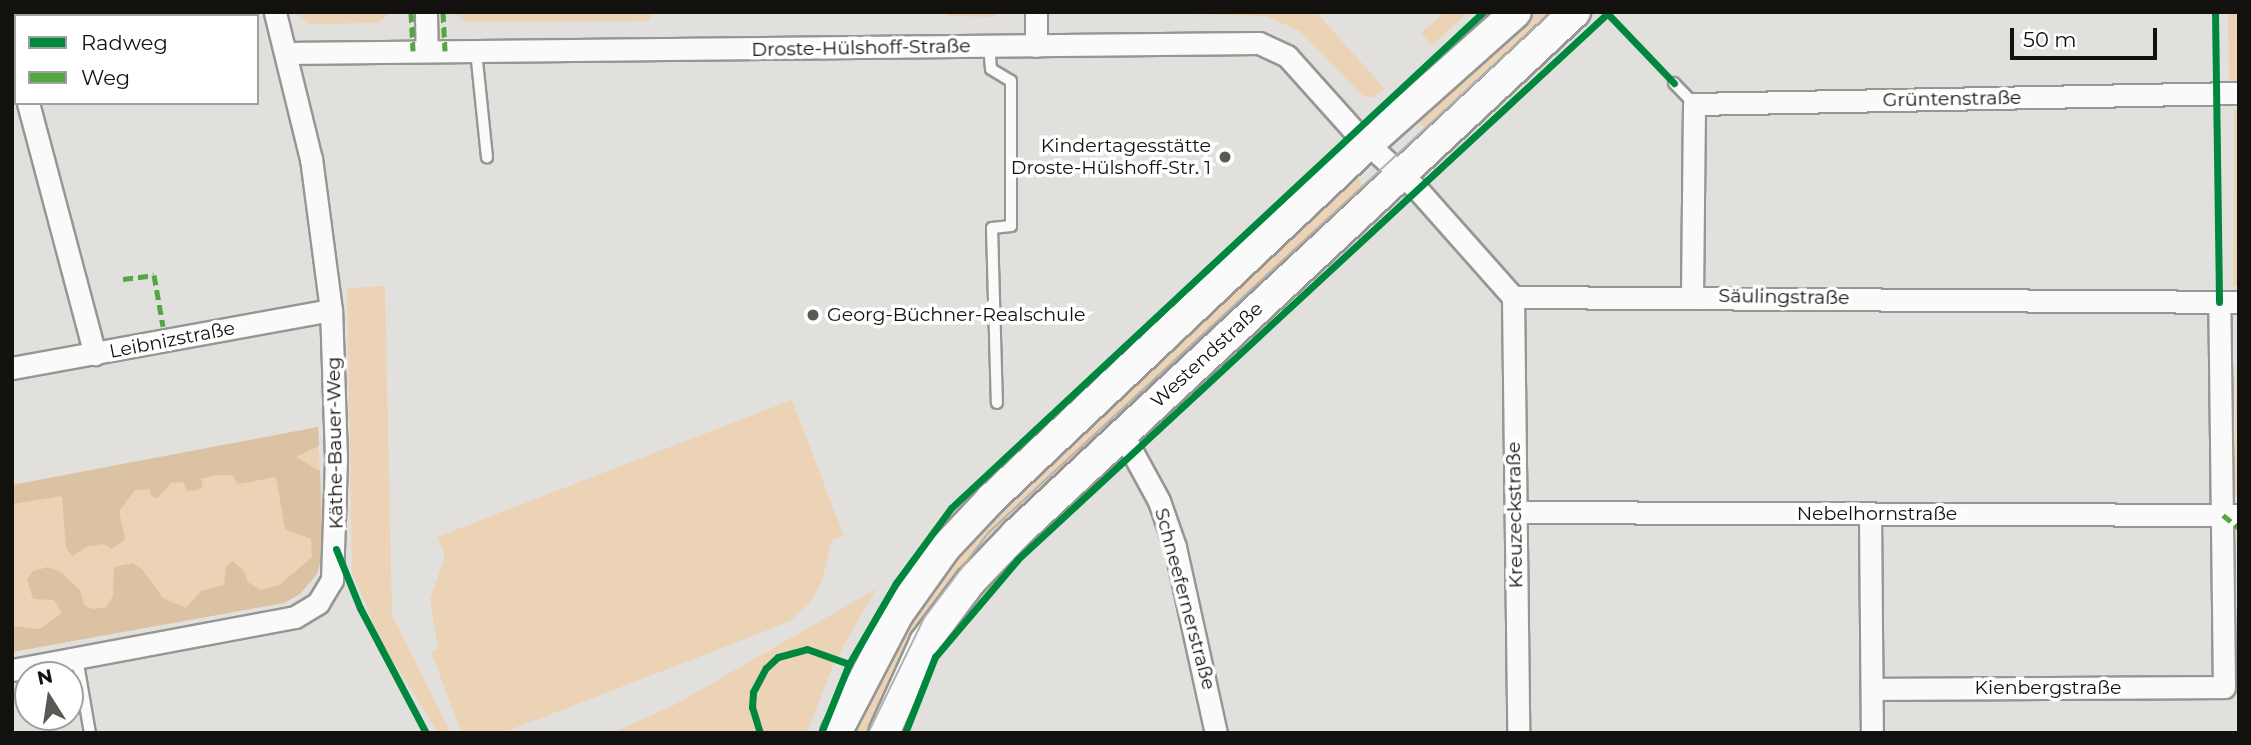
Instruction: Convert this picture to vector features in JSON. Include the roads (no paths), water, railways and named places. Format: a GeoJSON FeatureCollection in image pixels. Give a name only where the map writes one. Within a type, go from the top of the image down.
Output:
{"type":"FeatureCollection","features":[{"type":"Feature","properties":{"kind":"main road","name":"Westendstraße"},"geometry":{"type":"LineString","coordinates":[[884,733],[925,642],[971,581],[1122,433],[1386,160],[1517,12]]}},
{"type":"Feature","properties":{"kind":"main road","name":"Westendstraße"},"geometry":{"type":"LineString","coordinates":[[836,733],[898,614],[945,548],[991,499],[1386,160],[1575,12]]}},
{"type":"Feature","properties":{"kind":"street","name":"Käthe-Bauer-Weg"},"geometry":{"type":"LineString","coordinates":[[12,670],[295,617],[307,612],[327,592],[336,549],[331,310],[311,159],[275,12]]}},
{"type":"Feature","properties":{"kind":"street"},"geometry":{"type":"LineString","coordinates":[[426,12],[427,51]]}},
{"type":"Feature","properties":{"kind":"street"},"geometry":{"type":"LineString","coordinates":[[1036,12],[1036,46]]}},
{"type":"Feature","properties":{"kind":"street","name":"Droste-Hülshoff-Straße"},"geometry":{"type":"LineString","coordinates":[[286,53],[1247,42],[1269,46],[1287,56],[1386,160]]}},
{"type":"Feature","properties":{"kind":"street","name":"Grüntenstraße"},"geometry":{"type":"LineString","coordinates":[[1694,104],[2239,93]]}},
{"type":"Feature","properties":{"kind":"street"},"geometry":{"type":"LineString","coordinates":[[1692,296],[1694,104]]}},
{"type":"Feature","properties":{"kind":"street"},"geometry":{"type":"LineString","coordinates":[[29,105],[95,354]]}},
{"type":"Feature","properties":{"kind":"street"},"geometry":{"type":"LineString","coordinates":[[1386,160],[1513,297]]}},
{"type":"Feature","properties":{"kind":"street","name":"Säulingstraße"},"geometry":{"type":"LineString","coordinates":[[1513,297],[1692,296],[2229,302]]}},
{"type":"Feature","properties":{"kind":"street","name":"Kreuzeckstraße"},"geometry":{"type":"LineString","coordinates":[[1513,297],[1518,733]]}},
{"type":"Feature","properties":{"kind":"street"},"geometry":{"type":"LineString","coordinates":[[2229,302],[2231,515]]}},
{"type":"Feature","properties":{"kind":"street","name":"Leibnizstraße"},"geometry":{"type":"LineString","coordinates":[[12,368],[331,310]]}},
{"type":"Feature","properties":{"kind":"street","name":"Schneefernerstraße"},"geometry":{"type":"LineString","coordinates":[[1122,433],[1159,501],[1175,547],[1216,733]]}},
{"type":"Feature","properties":{"kind":"street","name":"Nebelhornstraße"},"geometry":{"type":"LineString","coordinates":[[1516,512],[2231,515]]}},
{"type":"Feature","properties":{"kind":"street"},"geometry":{"type":"LineString","coordinates":[[1870,514],[1872,733]]}},
{"type":"Feature","properties":{"kind":"street","name":"Kienbergstraße"},"geometry":{"type":"LineString","coordinates":[[1872,689],[2224,687],[2231,515]]}},
{"type":"Feature","properties":{"kind":"lane"},"geometry":{"type":"LineString","coordinates":[[989,46],[991,69],[1011,81],[1011,226],[992,228],[998,403]]}},
{"type":"Feature","properties":{"kind":"lane"},"geometry":{"type":"LineString","coordinates":[[477,51],[486,157]]}},
{"type":"Feature","properties":{"kind":"lane"},"geometry":{"type":"LineString","coordinates":[[1674,83],[1694,104]]}},
{"type":"Feature","properties":{"kind":"lane"},"geometry":{"type":"LineString","coordinates":[[77,658],[90,733]]}},
{"type":"Feature","properties":{"kind":"tram line"},"geometry":{"type":"LineString","coordinates":[[868,733],[924,618],[988,533],[1551,12]]}},
{"type":"Feature","properties":{"kind":"place","name":"Kindertagesstätte Droste-Hülshoff-Str. 1"},"geometry":{"type":"Point","coordinates":[1225,157]}},
{"type":"Feature","properties":{"kind":"place","name":"Georg-Büchner-Realschule"},"geometry":{"type":"Point","coordinates":[813,315]}}]}
